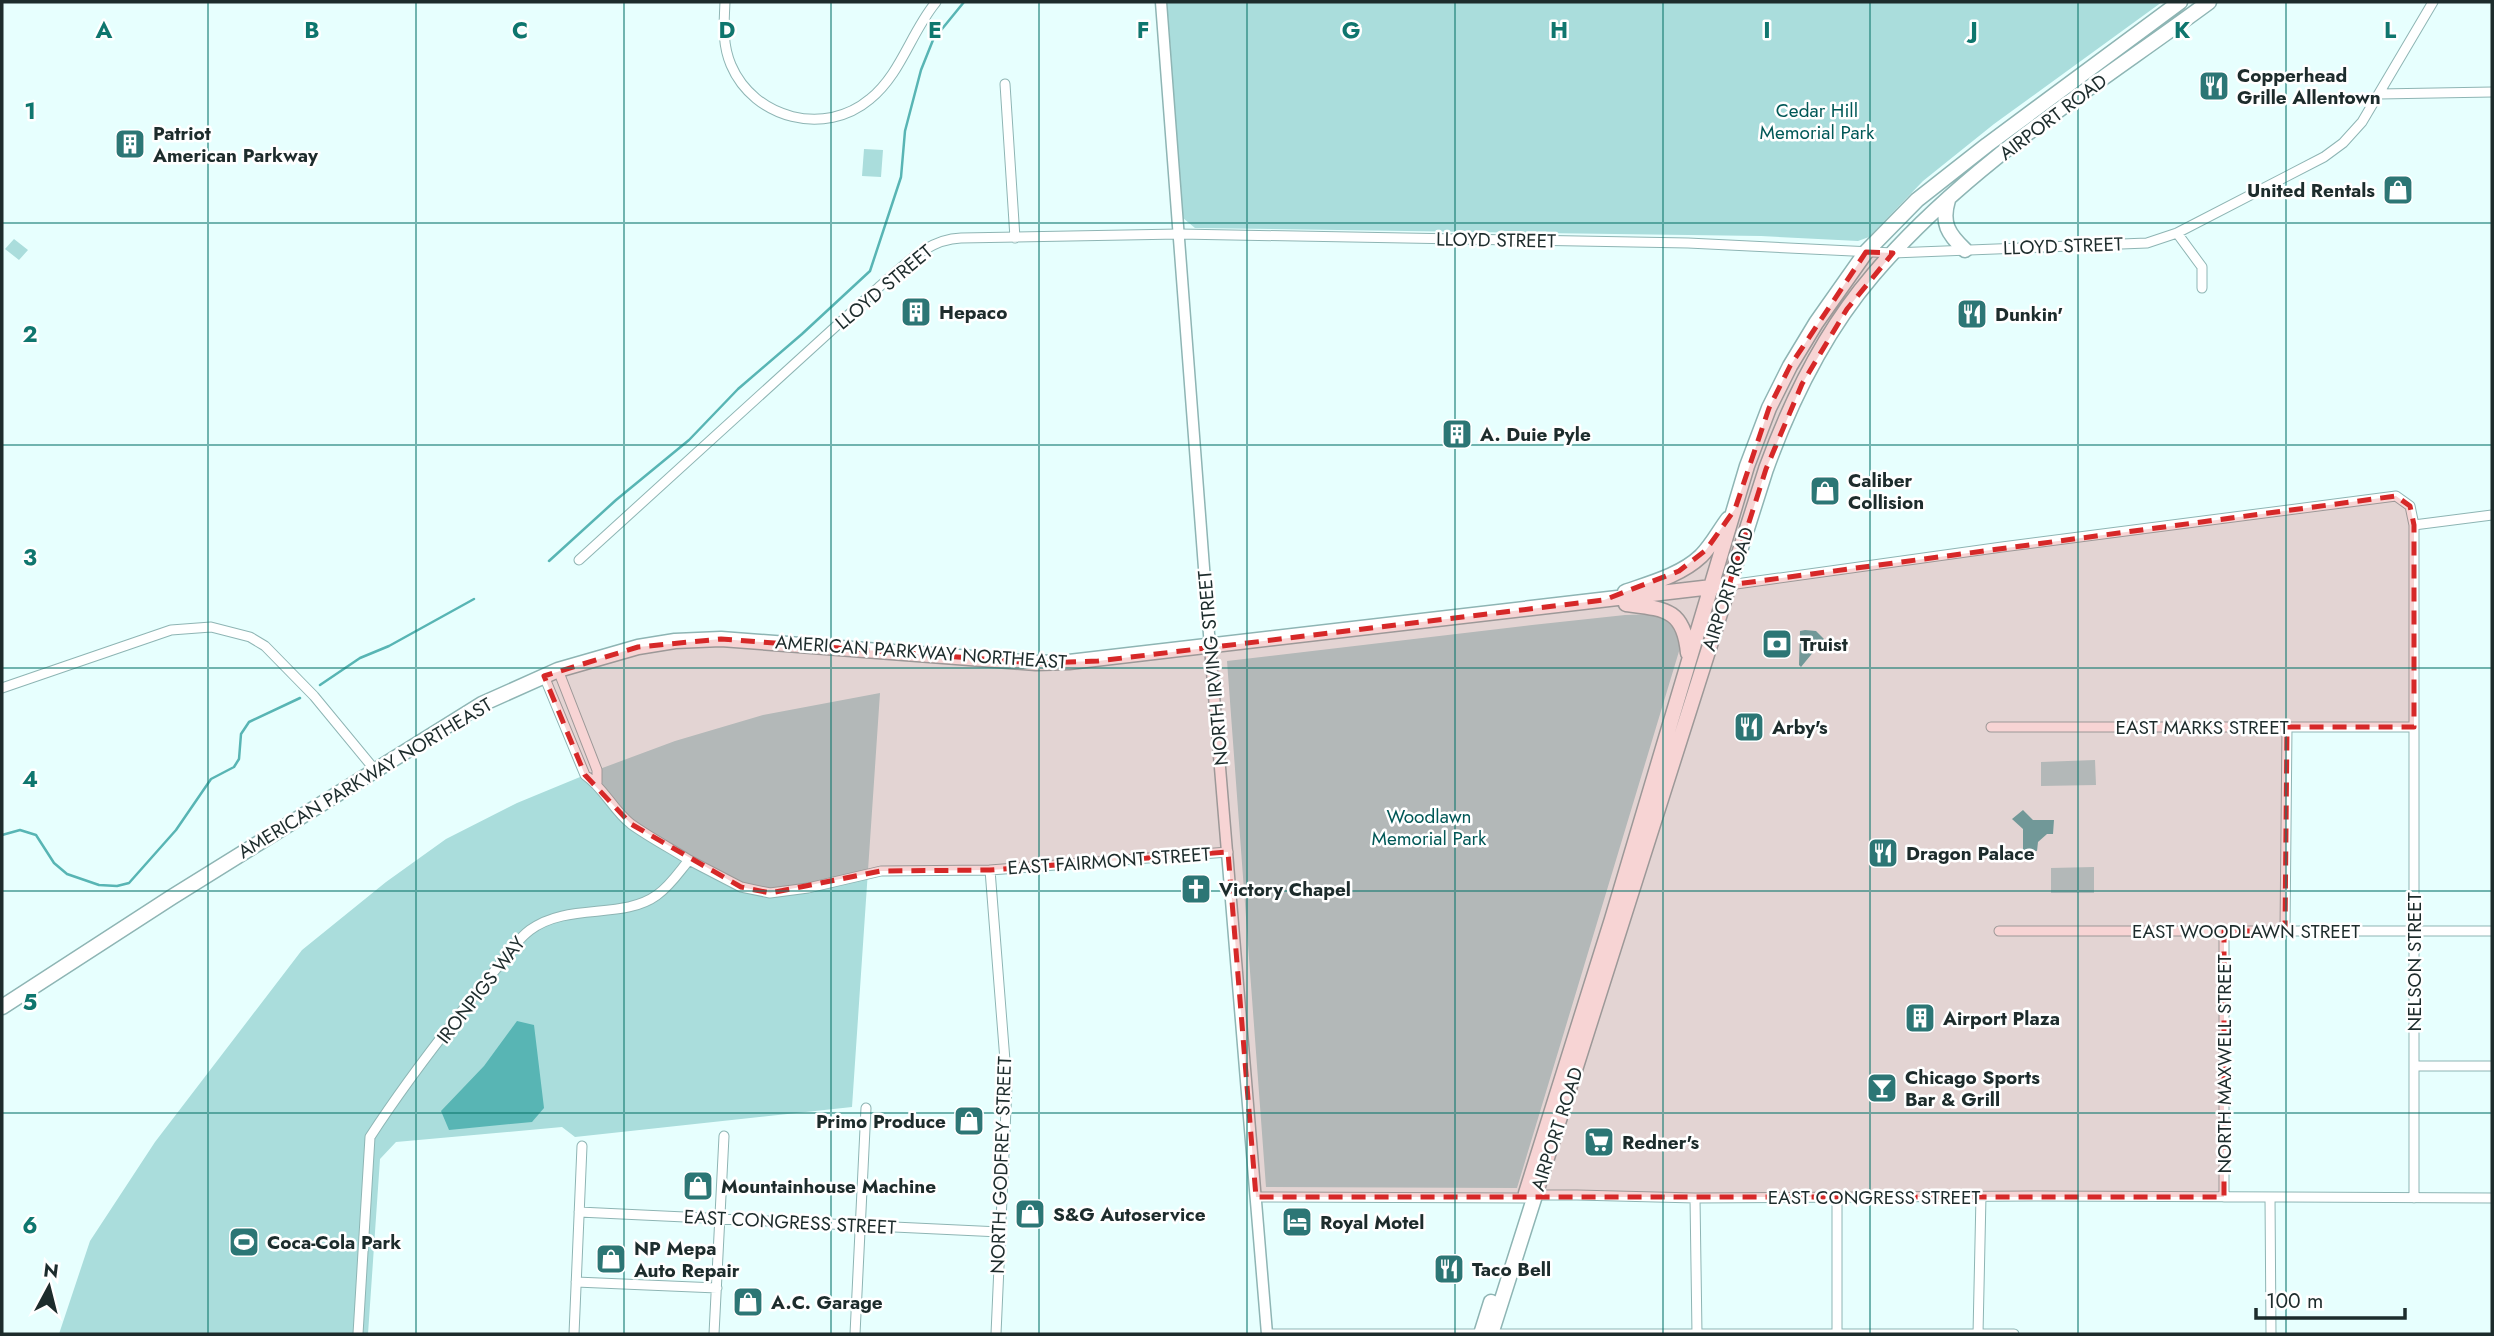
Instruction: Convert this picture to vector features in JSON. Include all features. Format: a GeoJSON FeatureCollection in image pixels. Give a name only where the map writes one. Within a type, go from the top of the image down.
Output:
{"type":"FeatureCollection","features":[{"type":"Feature","properties":{"kind":"main road","name":"AIRPORT ROAD"},"geometry":{"type":"LineString","coordinates":[[1530,1197],[1747,466],[1769,408],[1790,366],[1816,323],[1866,252],[1917,200],[2180,2]]}},
{"type":"Feature","properties":{"kind":"main road","name":"AIRPORT ROAD"},"geometry":{"type":"LineString","coordinates":[[1486,1334],[1766,469],[1802,384],[1847,309],[1893,253],[1948,200],[2043,123],[2209,2]]}},
{"type":"Feature","properties":{"kind":"main road"},"geometry":{"type":"LineString","coordinates":[[1948,200],[1944,223],[1953,239],[1965,250]]}},
{"type":"Feature","properties":{"kind":"main road"},"geometry":{"type":"LineString","coordinates":[[1604,600],[1670,575],[1696,560],[1735,509]]}},
{"type":"Feature","properties":{"kind":"main road"},"geometry":{"type":"LineString","coordinates":[[1604,600],[1729,585]]}},
{"type":"Feature","properties":{"kind":"main road"},"geometry":{"type":"LineString","coordinates":[[1604,600],[1659,608],[1671,614],[1684,627],[1689,661]]}},
{"type":"Feature","properties":{"kind":"main road","name":"AMERICAN PARKWAY NORTHEAST"},"geometry":{"type":"LineString","coordinates":[[2,1007],[482,704],[551,673],[638,647],[675,641],[721,639],[1036,663],[1098,661],[1604,600]]}},
{"type":"Feature","properties":{"kind":"street"},"geometry":{"type":"LineString","coordinates":[[725,2],[724,37],[727,52],[730,64],[743,85],[754,97],[778,112],[817,120],[848,113],[872,98],[894,71],[923,17],[936,2]]}},
{"type":"Feature","properties":{"kind":"street","name":"NORTH IRVING STREET"},"geometry":{"type":"LineString","coordinates":[[1161,2],[1210,647],[1267,1334]]}},
{"type":"Feature","properties":{"kind":"street","name":"LLOYD STREET"},"geometry":{"type":"LineString","coordinates":[[579,560],[880,287],[927,247],[949,238],[1179,234],[1688,243],[1893,253],[2147,243],[2176,233],[2324,157],[2351,135],[2362,122],[2433,2]]}},
{"type":"Feature","properties":{"kind":"street"},"geometry":{"type":"LineString","coordinates":[[1005,84],[1015,238]]}},
{"type":"Feature","properties":{"kind":"street"},"geometry":{"type":"LineString","coordinates":[[2379,93],[2492,92]]}},
{"type":"Feature","properties":{"kind":"street"},"geometry":{"type":"LineString","coordinates":[[2176,233],[2202,267],[2202,288]]}},
{"type":"Feature","properties":{"kind":"street"},"geometry":{"type":"LineString","coordinates":[[1729,585],[2396,496],[2410,506],[2414,525],[2492,515]]}},
{"type":"Feature","properties":{"kind":"street","name":"NELSON STREET"},"geometry":{"type":"LineString","coordinates":[[2414,525],[2414,1198]]}},
{"type":"Feature","properties":{"kind":"street"},"geometry":{"type":"LineString","coordinates":[[2,688],[171,630],[211,627],[250,637],[265,646],[314,696],[375,770]]}},
{"type":"Feature","properties":{"kind":"street"},"geometry":{"type":"LineString","coordinates":[[551,673],[597,770],[597,783]]}},
{"type":"Feature","properties":{"kind":"street"},"geometry":{"type":"LineString","coordinates":[[551,673],[585,775],[597,783],[615,808],[631,824],[689,860]]}},
{"type":"Feature","properties":{"kind":"street","name":"EAST MARKS STREET"},"geometry":{"type":"LineString","coordinates":[[1991,727],[2414,727]]}},
{"type":"Feature","properties":{"kind":"street"},"geometry":{"type":"LineString","coordinates":[[2285,931],[2287,727]]}},
{"type":"Feature","properties":{"kind":"street","name":"EAST FAIRMONT STREET"},"geometry":{"type":"LineString","coordinates":[[689,860],[741,887],[770,893],[808,888],[881,871],[990,870],[1228,852]]}},
{"type":"Feature","properties":{"kind":"street","name":"IRONPIGS WAY"},"geometry":{"type":"LineString","coordinates":[[358,1334],[370,1137],[387,1111],[482,986],[528,931],[564,914],[631,906],[655,897],[668,886],[689,860]]}},
{"type":"Feature","properties":{"kind":"street","name":"NORTH GODFREY STREET"},"geometry":{"type":"LineString","coordinates":[[990,870],[1007,1086],[996,1334]]}},
{"type":"Feature","properties":{"kind":"street","name":"EAST WOODLAWN STREET"},"geometry":{"type":"LineString","coordinates":[[1999,931],[2492,931]]}},
{"type":"Feature","properties":{"kind":"street","name":"NORTH MAXWELL STREET"},"geometry":{"type":"LineString","coordinates":[[2224,931],[2224,1197]]}},
{"type":"Feature","properties":{"kind":"street"},"geometry":{"type":"LineString","coordinates":[[2414,1066],[2492,1066]]}},
{"type":"Feature","properties":{"kind":"street"},"geometry":{"type":"LineString","coordinates":[[855,1334],[866,1108]]}},
{"type":"Feature","properties":{"kind":"street"},"geometry":{"type":"LineString","coordinates":[[714,1334],[724,1136]]}},
{"type":"Feature","properties":{"kind":"street"},"geometry":{"type":"LineString","coordinates":[[574,1334],[582,1146]]}},
{"type":"Feature","properties":{"kind":"street"},"geometry":{"type":"LineString","coordinates":[[1837,1196],[1837,1334]]}},
{"type":"Feature","properties":{"kind":"street"},"geometry":{"type":"LineString","coordinates":[[1978,1334],[1981,1196]]}},
{"type":"Feature","properties":{"kind":"street","name":"EAST CONGRESS STREET"},"geometry":{"type":"LineString","coordinates":[[1256,1197],[2492,1198]]}},
{"type":"Feature","properties":{"kind":"street"},"geometry":{"type":"LineString","coordinates":[[2270,1197],[2271,1334]]}},
{"type":"Feature","properties":{"kind":"street"},"geometry":{"type":"LineString","coordinates":[[1695,1198],[1697,1334]]}},
{"type":"Feature","properties":{"kind":"street","name":"EAST CONGRESS STREET"},"geometry":{"type":"LineString","coordinates":[[579,1212],[1000,1232]]}},
{"type":"Feature","properties":{"kind":"street"},"geometry":{"type":"LineString","coordinates":[[576,1282],[717,1288]]}},
{"type":"Feature","properties":{"kind":"street"},"geometry":{"type":"LineString","coordinates":[[1267,1334],[2014,1334]]}},
{"type":"Feature","properties":{"kind":"highlighted area"},"geometry":{"type":"Polygon","coordinates":[[[1866,252],[1893,253],[1847,309],[1802,384],[1766,469],[1729,585],[2396,496],[2410,506],[2414,525],[2414,727],[2287,727],[2285,931],[2224,931],[2224,1197],[1256,1197],[1228,852],[990,870],[881,871],[770,893],[741,887],[631,824],[585,775],[544,676],[638,647],[721,639],[1036,663],[1098,661],[1604,600],[1679,571],[1706,550],[1735,509],[1769,408],[1790,366],[1866,252]]]}},
{"type":"Feature","properties":{"kind":"green space","name":"Cedar Hill Memorial Park"},"geometry":{"type":"Polygon","coordinates":[[[1167,2],[2162,2],[1994,124],[1923,181],[1869,237],[1858,241],[1761,236],[1195,228],[1183,218],[1167,2]]]}},
{"type":"Feature","properties":{"kind":"green space"},"geometry":{"type":"Polygon","coordinates":[[[864,149],[883,150],[881,177],[862,176],[864,149]]]}},
{"type":"Feature","properties":{"kind":"green space"},"geometry":{"type":"Polygon","coordinates":[[[14,239],[28,250],[19,260],[5,249],[14,239]]]}},
{"type":"Feature","properties":{"kind":"green space","name":"Woodlawn Memorial Park"},"geometry":{"type":"Polygon","coordinates":[[[1656,614],[1679,628],[1680,648],[1517,1188],[1266,1187],[1227,661],[1532,625],[1656,614]]]}},
{"type":"Feature","properties":{"kind":"green space","name":"Coca-Cola Park"},"geometry":{"type":"Polygon","coordinates":[[[880,693],[852,1107],[575,1137],[562,1127],[396,1142],[380,1159],[368,1334],[59,1334],[90,1241],[155,1142],[302,950],[386,882],[446,839],[517,803],[597,770],[675,741],[763,715],[880,693]]]}},
{"type":"Feature","properties":{"kind":"green space"},"geometry":{"type":"Polygon","coordinates":[[[2095,760],[2096,785],[2041,786],[2041,762],[2095,760]]]}},
{"type":"Feature","properties":{"kind":"green space"},"geometry":{"type":"Polygon","coordinates":[[[2094,867],[2094,893],[2051,893],[2051,868],[2094,867]]]}},
{"type":"Feature","properties":{"kind":"water"},"geometry":{"type":"Polygon","coordinates":[[[1800,631],[1816,631],[1824,639],[1801,667],[1800,631]]]}},
{"type":"Feature","properties":{"kind":"water"},"geometry":{"type":"Polygon","coordinates":[[[2023,810],[2033,820],[2054,820],[2053,834],[2047,834],[2038,842],[2037,851],[2023,850],[2023,829],[2012,819],[2023,810]]]}},
{"type":"Feature","properties":{"kind":"water"},"geometry":{"type":"Polygon","coordinates":[[[517,1021],[534,1025],[544,1108],[532,1122],[449,1130],[441,1111],[484,1066],[517,1021]]]}},
{"type":"Feature","properties":{"kind":"waterway"},"geometry":{"type":"LineString","coordinates":[[549,561],[616,500],[689,440],[738,389],[870,271],[901,177],[905,131],[921,70],[933,40],[964,2]]}},
{"type":"Feature","properties":{"kind":"waterway"},"geometry":{"type":"LineString","coordinates":[[320,685],[360,658],[389,646],[474,599]]}},
{"type":"Feature","properties":{"kind":"waterway"},"geometry":{"type":"LineString","coordinates":[[2,835],[20,830],[36,835],[54,863],[67,874],[99,885],[117,886],[129,883],[176,830],[211,779],[234,767],[239,759],[241,734],[249,722],[300,698]]}},
{"type":"Feature","properties":{"kind":"place","name":"Copperhead Grille Allentown"},"geometry":{"type":"Point","coordinates":[2214,86]}},
{"type":"Feature","properties":{"kind":"place","name":"Patriot American Parkway"},"geometry":{"type":"Point","coordinates":[130,144]}},
{"type":"Feature","properties":{"kind":"place","name":"United Rentals"},"geometry":{"type":"Point","coordinates":[2398,190]}},
{"type":"Feature","properties":{"kind":"place","name":"Hepaco"},"geometry":{"type":"Point","coordinates":[916,312]}},
{"type":"Feature","properties":{"kind":"place","name":"Dunkin'"},"geometry":{"type":"Point","coordinates":[1972,314]}},
{"type":"Feature","properties":{"kind":"place","name":"A. Duie Pyle"},"geometry":{"type":"Point","coordinates":[1457,434]}},
{"type":"Feature","properties":{"kind":"place","name":"Caliber Collision"},"geometry":{"type":"Point","coordinates":[1825,491]}},
{"type":"Feature","properties":{"kind":"place","name":"Truist"},"geometry":{"type":"Point","coordinates":[1777,644]}},
{"type":"Feature","properties":{"kind":"place","name":"Arby's"},"geometry":{"type":"Point","coordinates":[1749,727]}},
{"type":"Feature","properties":{"kind":"place","name":"Dragon Palace"},"geometry":{"type":"Point","coordinates":[1883,853]}},
{"type":"Feature","properties":{"kind":"place","name":"Victory Chapel"},"geometry":{"type":"Point","coordinates":[1196,889]}},
{"type":"Feature","properties":{"kind":"place","name":"Airport Plaza"},"geometry":{"type":"Point","coordinates":[1920,1018]}},
{"type":"Feature","properties":{"kind":"place","name":"Chicago Sports Bar & Grill"},"geometry":{"type":"Point","coordinates":[1882,1088]}},
{"type":"Feature","properties":{"kind":"place","name":"Primo Produce"},"geometry":{"type":"Point","coordinates":[969,1121]}},
{"type":"Feature","properties":{"kind":"place","name":"Redner's"},"geometry":{"type":"Point","coordinates":[1599,1142]}},
{"type":"Feature","properties":{"kind":"place","name":"Mountainhouse Machine"},"geometry":{"type":"Point","coordinates":[698,1186]}},
{"type":"Feature","properties":{"kind":"place","name":"S&G Autoservice"},"geometry":{"type":"Point","coordinates":[1030,1214]}},
{"type":"Feature","properties":{"kind":"place","name":"Royal Motel"},"geometry":{"type":"Point","coordinates":[1297,1222]}},
{"type":"Feature","properties":{"kind":"place","name":"Coca-Cola Park"},"geometry":{"type":"Point","coordinates":[244,1242]}},
{"type":"Feature","properties":{"kind":"place","name":"NP Mepa Auto Repair"},"geometry":{"type":"Point","coordinates":[611,1259]}},
{"type":"Feature","properties":{"kind":"place","name":"Taco Bell"},"geometry":{"type":"Point","coordinates":[1449,1269]}},
{"type":"Feature","properties":{"kind":"place","name":"A.C. Garage"},"geometry":{"type":"Point","coordinates":[748,1302]}}]}
